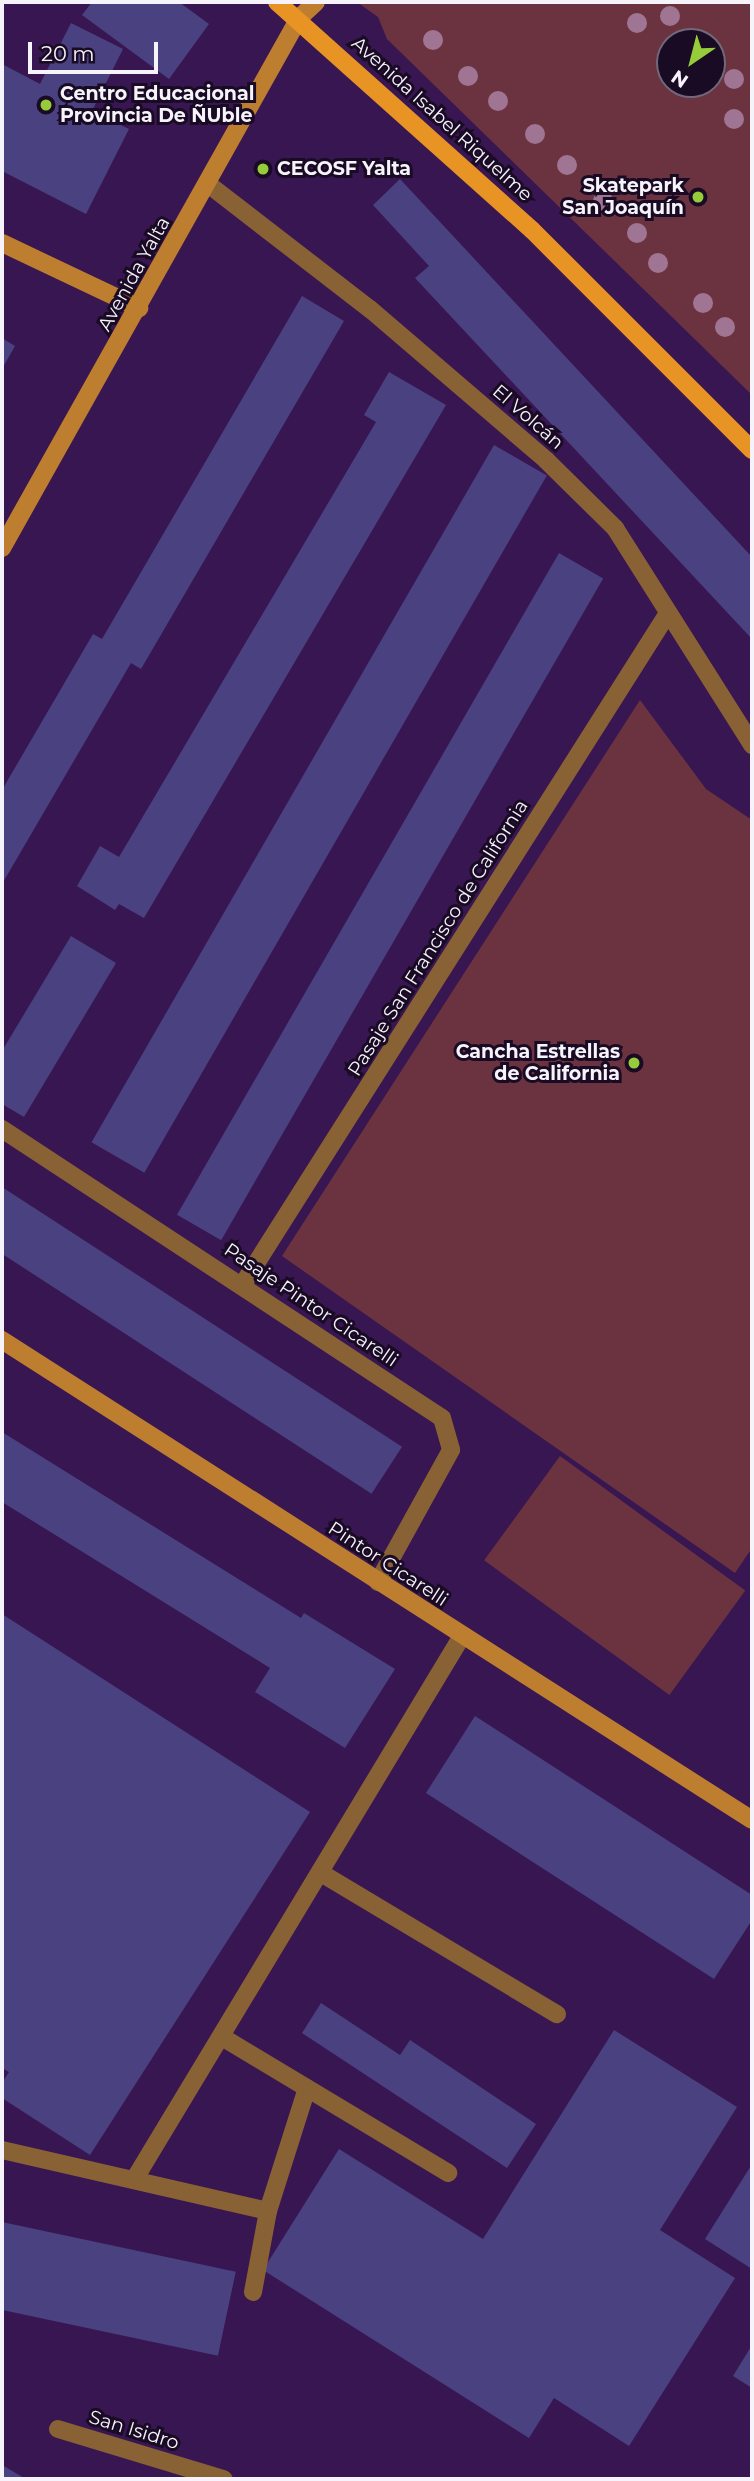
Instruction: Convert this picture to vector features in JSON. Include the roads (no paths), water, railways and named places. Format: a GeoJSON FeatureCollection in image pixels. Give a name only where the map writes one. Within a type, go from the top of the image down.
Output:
{"type":"FeatureCollection","features":[{"type":"Feature","properties":{"kind":"main road","name":"Avenida Isabel Riquelme"},"geometry":{"type":"LineString","coordinates":[[278,2],[299,18],[618,311],[752,450]]}},
{"type":"Feature","properties":{"kind":"street","name":"Avenida Yalta"},"geometry":{"type":"LineString","coordinates":[[2,548],[139,308],[299,18],[316,2]]}},
{"type":"Feature","properties":{"kind":"street","name":"El Volcán"},"geometry":{"type":"LineString","coordinates":[[208,184],[370,309],[546,460],[615,528],[752,745]]}},
{"type":"Feature","properties":{"kind":"street"},"geometry":{"type":"LineString","coordinates":[[2,243],[139,308]]}},
{"type":"Feature","properties":{"kind":"street","name":"Pasaje San Francisco de California"},"geometry":{"type":"LineString","coordinates":[[243,1284],[668,613]]}},
{"type":"Feature","properties":{"kind":"street","name":"Pasaje Pintor Cicarelli"},"geometry":{"type":"LineString","coordinates":[[2,1129],[243,1284],[442,1418],[451,1450],[378,1582]]}},
{"type":"Feature","properties":{"kind":"street","name":"Pintor Cicarelli"},"geometry":{"type":"LineString","coordinates":[[2,1340],[752,1820]]}},
{"type":"Feature","properties":{"kind":"street"},"geometry":{"type":"LineString","coordinates":[[135,2180],[462,1636]]}},
{"type":"Feature","properties":{"kind":"street"},"geometry":{"type":"LineString","coordinates":[[321,1873],[557,2014]]}},
{"type":"Feature","properties":{"kind":"street"},"geometry":{"type":"LineString","coordinates":[[222,2037],[448,2173]]}},
{"type":"Feature","properties":{"kind":"street"},"geometry":{"type":"LineString","coordinates":[[253,2292],[268,2211],[307,2088]]}},
{"type":"Feature","properties":{"kind":"street"},"geometry":{"type":"LineString","coordinates":[[2,2150],[268,2211]]}},
{"type":"Feature","properties":{"kind":"street","name":"San Isidro"},"geometry":{"type":"LineString","coordinates":[[58,2430],[196,2475],[224,2479]]}},
{"type":"Feature","properties":{"kind":"place","name":"Centro Educacional Provincia De ÑUble"},"geometry":{"type":"Point","coordinates":[46,105]}},
{"type":"Feature","properties":{"kind":"place","name":"CECOSF Yalta"},"geometry":{"type":"Point","coordinates":[263,169]}},
{"type":"Feature","properties":{"kind":"place","name":"Skatepark San Joaquín"},"geometry":{"type":"Point","coordinates":[698,197]}},
{"type":"Feature","properties":{"kind":"place","name":"Cancha Estrellas de California"},"geometry":{"type":"Point","coordinates":[634,1063]}}]}
